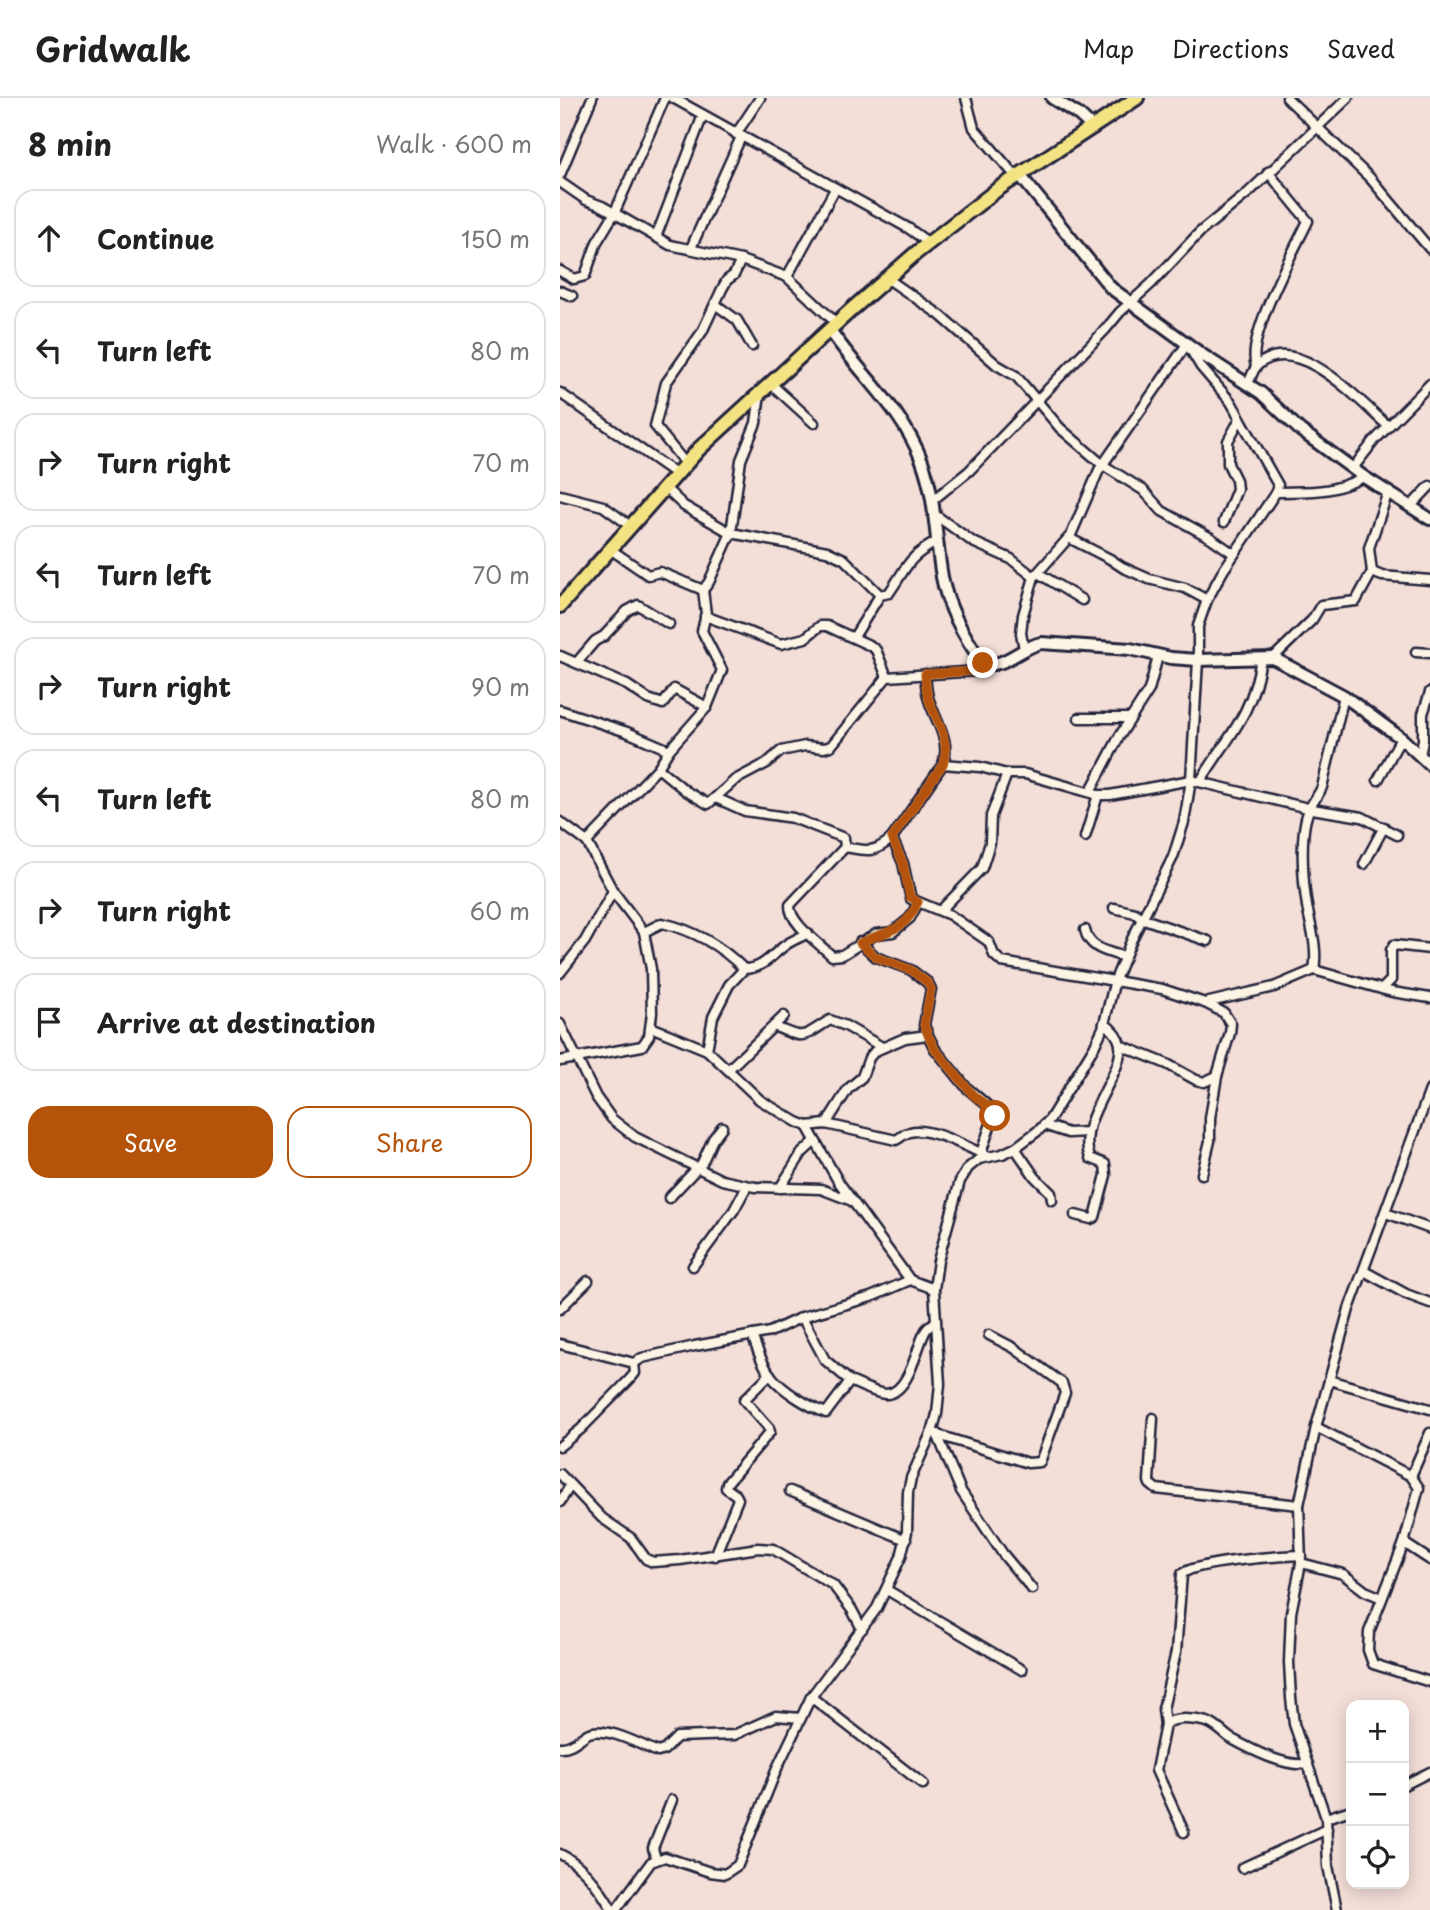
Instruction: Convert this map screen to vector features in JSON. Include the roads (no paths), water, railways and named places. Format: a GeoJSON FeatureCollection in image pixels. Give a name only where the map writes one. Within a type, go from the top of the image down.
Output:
{"type":"FeatureCollection","features":[{"type":"Feature","properties":{"kind":"main road"},"geometry":{"type":"LineString","coordinates":[[1091,125],[1123,98]]}},
{"type":"Feature","properties":{"kind":"main road"},"geometry":{"type":"LineString","coordinates":[[560,606],[663,487],[681,458],[831,324],[926,241],[1016,173],[1137,98]]}},
{"type":"Feature","properties":{"kind":"main road"},"geometry":{"type":"LineString","coordinates":[[560,597],[673,472],[831,324],[888,279],[926,241]]}},
{"type":"Feature","properties":{"kind":"street"},"geometry":{"type":"LineString","coordinates":[[560,175],[592,98]]}},
{"type":"Feature","properties":{"kind":"street"},"geometry":{"type":"LineString","coordinates":[[560,271],[575,279],[584,276],[664,98]]}},
{"type":"Feature","properties":{"kind":"street"},"geometry":{"type":"LineString","coordinates":[[673,98],[926,241]]}},
{"type":"Feature","properties":{"kind":"street"},"geometry":{"type":"LineString","coordinates":[[691,248],[738,136],[760,98]]}},
{"type":"Feature","properties":{"kind":"street"},"geometry":{"type":"LineString","coordinates":[[966,98],[974,128],[1081,249],[1103,280],[1186,344],[1261,393],[1300,430],[1364,477],[1430,519]]}},
{"type":"Feature","properties":{"kind":"street"},"geometry":{"type":"LineString","coordinates":[[1287,98],[1376,183],[1430,249]]}},
{"type":"Feature","properties":{"kind":"street"},"geometry":{"type":"LineString","coordinates":[[933,500],[969,471],[1200,232],[1249,192],[1348,98]]}},
{"type":"Feature","properties":{"kind":"street"},"geometry":{"type":"LineString","coordinates":[[1056,99],[1091,125]]}},
{"type":"Feature","properties":{"kind":"street"},"geometry":{"type":"LineString","coordinates":[[656,237],[703,115]]}},
{"type":"Feature","properties":{"kind":"street"},"geometry":{"type":"LineString","coordinates":[[1248,384],[1256,366],[1254,356],[1270,301],[1308,221],[1268,172]]}},
{"type":"Feature","properties":{"kind":"street"},"geometry":{"type":"LineString","coordinates":[[560,182],[586,200],[670,245],[741,260],[787,277],[831,324],[902,421],[921,459],[933,500],[942,579],[963,635],[985,664],[1000,663],[1041,643],[1130,649],[1158,656],[1198,660],[1267,658],[1345,696],[1401,738],[1430,765]]}},
{"type":"Feature","properties":{"kind":"street"},"geometry":{"type":"LineString","coordinates":[[787,277],[835,189]]}},
{"type":"Feature","properties":{"kind":"street"},"geometry":{"type":"LineString","coordinates":[[681,458],[654,426],[657,412],[666,383],[702,332],[722,289],[734,275],[741,260]]}},
{"type":"Feature","properties":{"kind":"street"},"geometry":{"type":"LineString","coordinates":[[888,279],[940,315],[997,365],[1016,376],[1060,428],[1103,465],[1143,490],[1162,510],[1234,554]]}},
{"type":"Feature","properties":{"kind":"street"},"geometry":{"type":"LineString","coordinates":[[560,291],[572,296]]}},
{"type":"Feature","properties":{"kind":"street"},"geometry":{"type":"LineString","coordinates":[[715,304],[737,320],[752,346]]}},
{"type":"Feature","properties":{"kind":"street"},"geometry":{"type":"LineString","coordinates":[[560,1854],[574,1862],[614,1910],[656,1859],[665,1857],[710,1872],[725,1874],[735,1868],[811,1697],[862,1629],[887,1590],[906,1540],[911,1478],[935,1432],[940,1384],[934,1289],[941,1249],[960,1181],[973,1164],[985,1155],[1015,1148],[1044,1125],[1085,1065],[1104,1023],[1115,980],[1177,845],[1195,781],[1198,626],[1207,600],[1278,485],[1231,402],[1201,367],[1186,344]]}},
{"type":"Feature","properties":{"kind":"street"},"geometry":{"type":"LineString","coordinates":[[1024,649],[1021,633],[1023,615],[1036,575],[1069,538],[1103,465],[1186,344]]}},
{"type":"Feature","properties":{"kind":"street"},"geometry":{"type":"LineString","coordinates":[[1256,366],[1275,355],[1292,355],[1317,366],[1388,426]]}},
{"type":"Feature","properties":{"kind":"street"},"geometry":{"type":"LineString","coordinates":[[1353,468],[1388,426],[1430,384]]}},
{"type":"Feature","properties":{"kind":"street"},"geometry":{"type":"LineString","coordinates":[[587,842],[659,768],[669,750],[707,707],[722,670],[702,631],[705,616],[703,590],[731,533],[741,460],[757,423],[765,387],[814,423]]}},
{"type":"Feature","properties":{"kind":"street"},"geometry":{"type":"LineString","coordinates":[[560,393],[673,472]]}},
{"type":"Feature","properties":{"kind":"street"},"geometry":{"type":"LineString","coordinates":[[1224,522],[1237,489],[1236,480],[1228,464],[1228,441],[1240,419]]}},
{"type":"Feature","properties":{"kind":"street"},"geometry":{"type":"LineString","coordinates":[[1276,492],[1315,493],[1338,489],[1364,477]]}},
{"type":"Feature","properties":{"kind":"street"},"geometry":{"type":"LineString","coordinates":[[1411,506],[1430,486]]}},
{"type":"Feature","properties":{"kind":"street"},"geometry":{"type":"LineString","coordinates":[[663,487],[684,506],[731,533],[827,551],[844,559],[880,595]]}},
{"type":"Feature","properties":{"kind":"street"},"geometry":{"type":"LineString","coordinates":[[1195,781],[1244,718],[1267,658],[1312,620],[1321,605],[1356,601],[1372,572],[1369,548],[1388,492]]}},
{"type":"Feature","properties":{"kind":"street"},"geometry":{"type":"LineString","coordinates":[[560,495],[603,506],[625,522]]}},
{"type":"Feature","properties":{"kind":"street"},"geometry":{"type":"LineString","coordinates":[[934,514],[973,542],[1011,559],[1082,600]]}},
{"type":"Feature","properties":{"kind":"street"},"geometry":{"type":"LineString","coordinates":[[1069,538],[1122,568],[1149,579],[1185,588],[1207,600]]}},
{"type":"Feature","properties":{"kind":"street"},"geometry":{"type":"LineString","coordinates":[[854,637],[880,595],[889,593],[906,564],[936,542]]}},
{"type":"Feature","properties":{"kind":"street"},"geometry":{"type":"LineString","coordinates":[[610,549],[649,575],[660,572],[703,590]]}},
{"type":"Feature","properties":{"kind":"street"},"geometry":{"type":"LineString","coordinates":[[1372,572],[1382,576],[1430,580]]}},
{"type":"Feature","properties":{"kind":"street"},"geometry":{"type":"LineString","coordinates":[[577,662],[595,640],[604,636],[627,611],[638,605],[669,624]]}},
{"type":"Feature","properties":{"kind":"street"},"geometry":{"type":"LineString","coordinates":[[705,616],[781,644],[805,638],[820,626],[827,626],[876,650],[887,677]]}},
{"type":"Feature","properties":{"kind":"street"},"geometry":{"type":"LineString","coordinates":[[1416,652],[1430,653]]}},
{"type":"Feature","properties":{"kind":"street"},"geometry":{"type":"LineString","coordinates":[[560,656],[627,685],[656,703],[663,704],[674,689],[707,707]]}},
{"type":"Feature","properties":{"kind":"street"},"geometry":{"type":"LineString","coordinates":[[1085,837],[1094,793],[1130,718],[1149,690],[1158,656]]}},
{"type":"Feature","properties":{"kind":"street"},"geometry":{"type":"LineString","coordinates":[[659,768],[706,804],[735,780],[767,763],[781,751],[805,746],[831,746],[887,677],[978,671],[985,664]]}},
{"type":"Feature","properties":{"kind":"street"},"geometry":{"type":"LineString","coordinates":[[845,847],[871,851],[881,848],[892,838],[943,764],[946,751],[940,722],[928,699],[925,674]]}},
{"type":"Feature","properties":{"kind":"street"},"geometry":{"type":"LineString","coordinates":[[1420,756],[1423,714],[1430,692]]}},
{"type":"Feature","properties":{"kind":"street"},"geometry":{"type":"LineString","coordinates":[[1314,970],[1316,955],[1303,882],[1306,822],[1309,808],[1317,800],[1322,787],[1345,696]]}},
{"type":"Feature","properties":{"kind":"street"},"geometry":{"type":"LineString","coordinates":[[560,710],[627,732],[669,750]]}},
{"type":"Feature","properties":{"kind":"street"},"geometry":{"type":"LineString","coordinates":[[1079,718],[1130,718]]}},
{"type":"Feature","properties":{"kind":"street"},"geometry":{"type":"LineString","coordinates":[[1378,780],[1401,738]]}},
{"type":"Feature","properties":{"kind":"street"},"geometry":{"type":"LineString","coordinates":[[943,764],[1038,777],[1110,795],[1195,781],[1309,808],[1362,817],[1397,835]]}},
{"type":"Feature","properties":{"kind":"street"},"geometry":{"type":"LineString","coordinates":[[941,910],[982,868],[990,843],[990,816],[1007,774]]}},
{"type":"Feature","properties":{"kind":"street"},"geometry":{"type":"LineString","coordinates":[[716,798],[745,811],[793,818],[844,838],[845,847],[790,905],[795,921],[835,957],[876,934],[893,932],[910,918],[918,902]]}},
{"type":"Feature","properties":{"kind":"street"},"geometry":{"type":"LineString","coordinates":[[560,822],[587,842],[612,891],[644,932],[651,969],[651,1027],[642,1046],[560,1061]]}},
{"type":"Feature","properties":{"kind":"street"},"geometry":{"type":"LineString","coordinates":[[1364,864],[1384,827]]}},
{"type":"Feature","properties":{"kind":"street"},"geometry":{"type":"LineString","coordinates":[[892,838],[903,863],[910,897],[941,910],[989,942],[994,955],[1002,962],[1162,989],[1205,1003],[1224,1013],[1231,1024],[1230,1034],[1217,1076],[1210,1118],[1211,1134],[1202,1174]]}},
{"type":"Feature","properties":{"kind":"street"},"geometry":{"type":"LineString","coordinates":[[560,973],[585,941],[612,891]]}},
{"type":"Feature","properties":{"kind":"street"},"geometry":{"type":"LineString","coordinates":[[1114,908],[1135,913],[1144,919],[1208,941]]}},
{"type":"Feature","properties":{"kind":"street"},"geometry":{"type":"LineString","coordinates":[[644,932],[662,923],[692,933],[718,947],[744,969],[752,969],[770,960],[788,943],[808,933]]}},
{"type":"Feature","properties":{"kind":"street"},"geometry":{"type":"LineString","coordinates":[[1085,930],[1087,939],[1093,945],[1125,957]]}},
{"type":"Feature","properties":{"kind":"street"},"geometry":{"type":"LineString","coordinates":[[860,943],[876,957],[911,970],[928,983],[931,989],[924,1025],[935,1049],[973,1095],[995,1112],[985,1155]]}},
{"type":"Feature","properties":{"kind":"street"},"geometry":{"type":"LineString","coordinates":[[1382,989],[1391,981],[1391,950],[1394,945],[1430,949]]}},
{"type":"Feature","properties":{"kind":"street"},"geometry":{"type":"LineString","coordinates":[[707,1051],[713,1017],[729,985],[744,969]]}},
{"type":"Feature","properties":{"kind":"street"},"geometry":{"type":"LineString","coordinates":[[1205,1003],[1274,987],[1314,970],[1382,989],[1430,998]]}},
{"type":"Feature","properties":{"kind":"street"},"geometry":{"type":"LineString","coordinates":[[729,1069],[783,1016]]}},
{"type":"Feature","properties":{"kind":"street"},"geometry":{"type":"LineString","coordinates":[[774,1026],[798,1036],[809,1035],[830,1020],[882,1047]]}},
{"type":"Feature","properties":{"kind":"street"},"geometry":{"type":"LineString","coordinates":[[1075,1215],[1091,1219],[1095,1217],[1107,1175],[1105,1164],[1088,1157],[1088,1132],[1100,1098],[1119,1059],[1120,1045],[1116,1035],[1104,1023]]}},
{"type":"Feature","properties":{"kind":"street"},"geometry":{"type":"LineString","coordinates":[[560,1024],[596,1097],[622,1129],[722,1180],[747,1186],[821,1189],[852,1201]]}},
{"type":"Feature","properties":{"kind":"street"},"geometry":{"type":"LineString","coordinates":[[651,1027],[707,1051],[761,1100],[807,1126],[826,1124],[896,1140],[909,1132],[921,1132],[954,1141],[985,1155]]}},
{"type":"Feature","properties":{"kind":"street"},"geometry":{"type":"LineString","coordinates":[[826,1124],[848,1089],[862,1077],[869,1058],[882,1047],[905,1038],[928,1035]]}},
{"type":"Feature","properties":{"kind":"street"},"geometry":{"type":"LineString","coordinates":[[1120,1045],[1167,1064],[1196,1080],[1204,1082],[1217,1076]]}},
{"type":"Feature","properties":{"kind":"street"},"geometry":{"type":"LineString","coordinates":[[1337,1910],[1328,1866],[1326,1818],[1294,1724],[1289,1662],[1291,1613],[1301,1559],[1299,1505],[1316,1427],[1349,1309],[1430,1090]]}},
{"type":"Feature","properties":{"kind":"street"},"geometry":{"type":"LineString","coordinates":[[1044,1125],[1068,1133],[1088,1132]]}},
{"type":"Feature","properties":{"kind":"street"},"geometry":{"type":"LineString","coordinates":[[807,1126],[852,1201],[910,1280],[934,1289]]}},
{"type":"Feature","properties":{"kind":"street"},"geometry":{"type":"LineString","coordinates":[[669,1198],[698,1169],[722,1127]]}},
{"type":"Feature","properties":{"kind":"street"},"geometry":{"type":"LineString","coordinates":[[780,1188],[802,1153],[816,1140]]}},
{"type":"Feature","properties":{"kind":"street"},"geometry":{"type":"LineString","coordinates":[[1015,1148],[1035,1177],[1051,1193],[1052,1200]]}},
{"type":"Feature","properties":{"kind":"street"},"geometry":{"type":"LineString","coordinates":[[693,1266],[734,1210],[747,1186]]}},
{"type":"Feature","properties":{"kind":"street"},"geometry":{"type":"LineString","coordinates":[[1386,1213],[1430,1228]]}},
{"type":"Feature","properties":{"kind":"street"},"geometry":{"type":"LineString","coordinates":[[1364,1271],[1406,1294],[1430,1303]]}},
{"type":"Feature","properties":{"kind":"street"},"geometry":{"type":"LineString","coordinates":[[560,1344],[634,1363],[642,1358],[770,1332],[802,1317],[871,1297],[910,1280]]}},
{"type":"Feature","properties":{"kind":"street"},"geometry":{"type":"LineString","coordinates":[[560,1309],[588,1281]]}},
{"type":"Feature","properties":{"kind":"street"},"geometry":{"type":"LineString","coordinates":[[802,1317],[825,1360],[850,1381],[883,1394],[896,1391],[903,1385],[925,1331],[935,1322]]}},
{"type":"Feature","properties":{"kind":"street"},"geometry":{"type":"LineString","coordinates":[[752,1335],[770,1374],[801,1399],[824,1413],[850,1381]]}},
{"type":"Feature","properties":{"kind":"street"},"geometry":{"type":"LineString","coordinates":[[935,1432],[1028,1463],[1040,1462],[1065,1393],[1062,1383],[1014,1348],[989,1335]]}},
{"type":"Feature","properties":{"kind":"street"},"geometry":{"type":"LineString","coordinates":[[560,1446],[581,1429],[635,1373],[634,1363]]}},
{"type":"Feature","properties":{"kind":"street"},"geometry":{"type":"LineString","coordinates":[[715,1556],[738,1499],[726,1488],[727,1483],[770,1432],[744,1400],[770,1374]]}},
{"type":"Feature","properties":{"kind":"street"},"geometry":{"type":"LineString","coordinates":[[1329,1380],[1430,1409]]}},
{"type":"Feature","properties":{"kind":"street"},"geometry":{"type":"LineString","coordinates":[[1153,1418],[1149,1481],[1152,1487],[1299,1505]]}},
{"type":"Feature","properties":{"kind":"street"},"geometry":{"type":"LineString","coordinates":[[1316,1427],[1411,1476],[1419,1488],[1404,1543],[1369,1632],[1368,1650],[1371,1663],[1430,1682]]}},
{"type":"Feature","properties":{"kind":"street"},"geometry":{"type":"LineString","coordinates":[[935,1432],[961,1491],[1003,1554],[1032,1590]]}},
{"type":"Feature","properties":{"kind":"street"},"geometry":{"type":"LineString","coordinates":[[1411,1476],[1430,1433]]}},
{"type":"Feature","properties":{"kind":"street"},"geometry":{"type":"LineString","coordinates":[[560,1474],[602,1518],[631,1538],[646,1559],[653,1562],[715,1556],[758,1548],[777,1550],[833,1585],[852,1610],[862,1629]]}},
{"type":"Feature","properties":{"kind":"street"},"geometry":{"type":"LineString","coordinates":[[560,1502],[570,1486]]}},
{"type":"Feature","properties":{"kind":"street"},"geometry":{"type":"LineString","coordinates":[[790,1491],[906,1540]]}},
{"type":"Feature","properties":{"kind":"street"},"geometry":{"type":"LineString","coordinates":[[1404,1543],[1416,1553],[1430,1559]]}},
{"type":"Feature","properties":{"kind":"street"},"geometry":{"type":"LineString","coordinates":[[1184,1832],[1156,1770],[1165,1725],[1163,1709],[1176,1652],[1182,1574],[1209,1564],[1277,1556],[1301,1559],[1343,1574],[1365,1591],[1382,1598]]}},
{"type":"Feature","properties":{"kind":"street"},"geometry":{"type":"LineString","coordinates":[[887,1590],[1022,1670]]}},
{"type":"Feature","properties":{"kind":"street"},"geometry":{"type":"LineString","coordinates":[[811,1697],[923,1784]]}},
{"type":"Feature","properties":{"kind":"street"},"geometry":{"type":"LineString","coordinates":[[560,1748],[566,1748],[591,1732],[602,1731],[658,1752],[664,1750],[677,1737],[734,1734],[776,1716],[801,1718]]}},
{"type":"Feature","properties":{"kind":"street"},"geometry":{"type":"LineString","coordinates":[[1165,1725],[1169,1720],[1177,1719],[1208,1722],[1231,1738],[1284,1763],[1308,1764]]}},
{"type":"Feature","properties":{"kind":"street"},"geometry":{"type":"LineString","coordinates":[[1409,1783],[1430,1773]]}},
{"type":"Feature","properties":{"kind":"street"},"geometry":{"type":"LineString","coordinates":[[656,1859],[653,1848],[672,1800]]}},
{"type":"Feature","properties":{"kind":"street"},"geometry":{"type":"LineString","coordinates":[[1326,1818],[1346,1812]]}},
{"type":"Feature","properties":{"kind":"street"},"geometry":{"type":"LineString","coordinates":[[1242,1868],[1327,1829]]}}]}
